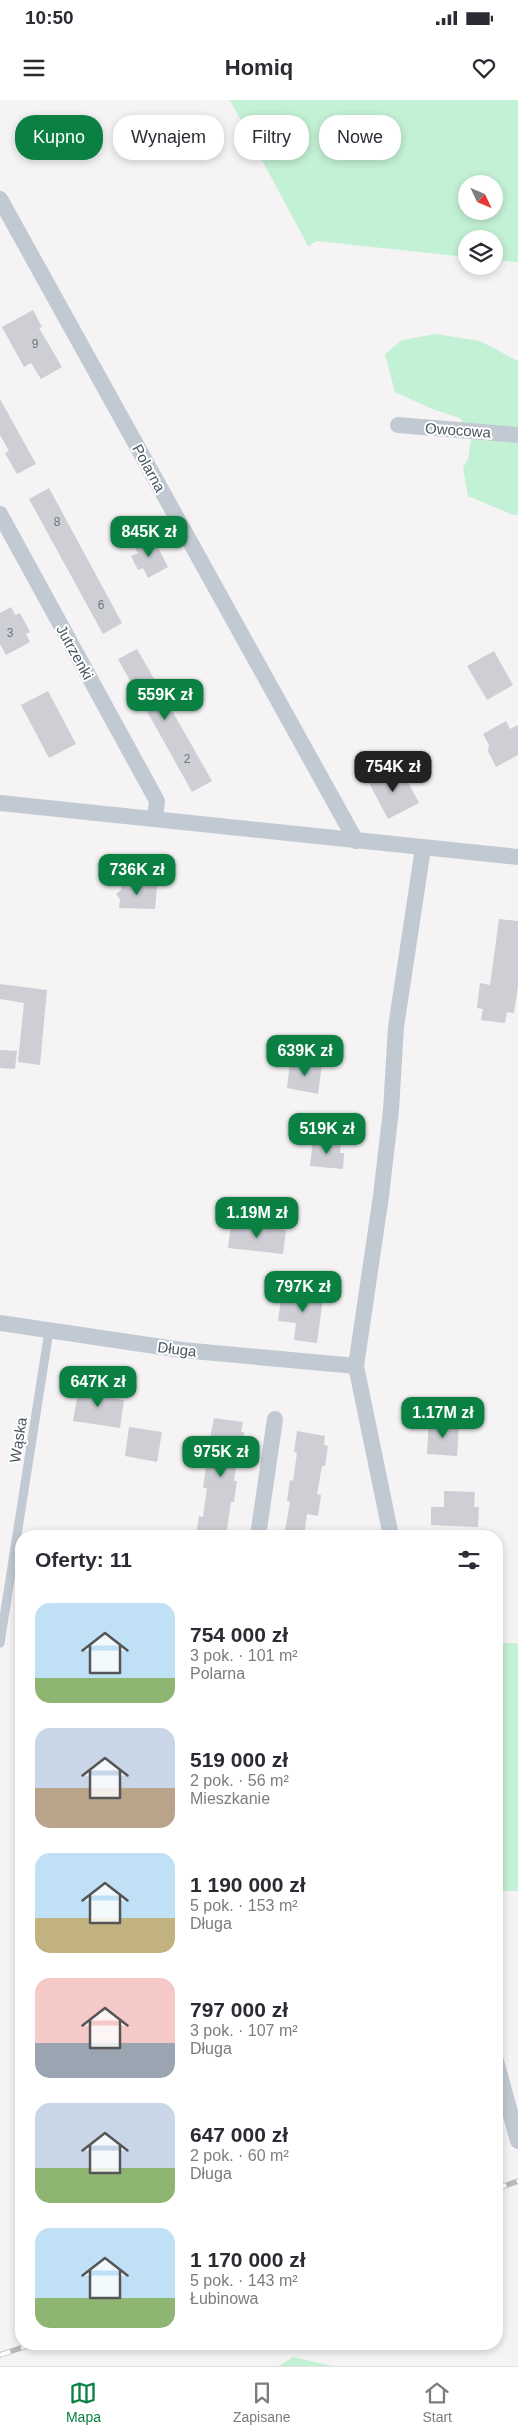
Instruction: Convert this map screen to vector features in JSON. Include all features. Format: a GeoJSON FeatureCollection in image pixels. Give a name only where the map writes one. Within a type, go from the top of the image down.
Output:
{"type":"FeatureCollection","features":[{"type":"Feature","properties":{"kind":"street","name":"Polarna"},"geometry":{"type":"LineString","coordinates":[[0,199],[356,841]]}},
{"type":"Feature","properties":{"kind":"street","name":"Owocowa"},"geometry":{"type":"LineString","coordinates":[[398,426],[518,435]]}},
{"type":"Feature","properties":{"kind":"street","name":"Jutrzenki"},"geometry":{"type":"LineString","coordinates":[[0,514],[157,801],[155,818]]}},
{"type":"Feature","properties":{"kind":"street"},"geometry":{"type":"LineString","coordinates":[[0,803],[518,857]]}},
{"type":"Feature","properties":{"kind":"street"},"geometry":{"type":"LineString","coordinates":[[390,1530],[356,1366],[381,1196],[391,1110],[396,1027],[423,848]]}},
{"type":"Feature","properties":{"kind":"street","name":"Długa"},"geometry":{"type":"LineString","coordinates":[[0,1323],[182,1350],[356,1366]]}},
{"type":"Feature","properties":{"kind":"street"},"geometry":{"type":"LineString","coordinates":[[259,1530],[275,1419]]}},
{"type":"Feature","properties":{"kind":"street"},"geometry":{"type":"LineString","coordinates":[[503,2086],[518,2141]]}},
{"type":"Feature","properties":{"kind":"lane","name":"Wąska"},"geometry":{"type":"LineString","coordinates":[[18,1530],[49,1330]]}},
{"type":"Feature","properties":{"kind":"lane","name":"Wąska"},"geometry":{"type":"LineString","coordinates":[[0,1643],[15,1547]]}},
{"type":"Feature","properties":{"kind":"green space"},"geometry":{"type":"Polygon","coordinates":[[[230,100],[518,100],[518,262],[503,261],[503,230],[458,230],[458,256],[317,241],[308,246],[262,160],[309,160],[309,115],[238,115],[230,100]]]}},
{"type":"Feature","properties":{"kind":"green space"},"geometry":{"type":"Polygon","coordinates":[[[436,334],[480,341],[518,361],[518,515],[513,515],[468,496],[463,468],[468,459],[471,440],[460,418],[432,409],[395,392],[385,354],[402,340],[436,334]]]}},
{"type":"Feature","properties":{"kind":"green space"},"geometry":{"type":"Polygon","coordinates":[[[503,1643],[518,1643],[518,1891],[503,1890],[503,1643]]]}},
{"type":"Feature","properties":{"kind":"green space"},"geometry":{"type":"Polygon","coordinates":[[[293,2357],[332,2366],[279,2366],[293,2357]]]}},
{"type":"Feature","properties":{"kind":"building"},"geometry":{"type":"Polygon","coordinates":[[[33,310],[42,327],[39,328],[62,367],[41,379],[31,363],[24,367],[2,327],[33,310]]]}},
{"type":"Feature","properties":{"kind":"building"},"geometry":{"type":"Polygon","coordinates":[[[0,399],[36,464],[17,474],[5,453],[9,451],[0,435],[0,399]]]}},
{"type":"Feature","properties":{"kind":"building"},"geometry":{"type":"Polygon","coordinates":[[[49,488],[122,623],[103,634],[29,499],[49,488]]]}},
{"type":"Feature","properties":{"kind":"building"},"geometry":{"type":"Polygon","coordinates":[[[152,536],[168,567],[148,578],[143,568],[138,570],[131,556],[138,553],[134,546],[152,536]]]}},
{"type":"Feature","properties":{"kind":"building"},"geometry":{"type":"Polygon","coordinates":[[[11,607],[15,615],[20,613],[30,632],[26,634],[30,642],[6,655],[0,644],[0,613],[11,607]]]}},
{"type":"Feature","properties":{"kind":"building"},"geometry":{"type":"Polygon","coordinates":[[[137,649],[212,781],[192,792],[118,659],[137,649]]]}},
{"type":"Feature","properties":{"kind":"building"},"geometry":{"type":"Polygon","coordinates":[[[494,651],[513,685],[487,700],[467,666],[494,651]]]}},
{"type":"Feature","properties":{"kind":"building"},"geometry":{"type":"Polygon","coordinates":[[[48,691],[76,744],[49,758],[21,705],[48,691]]]}},
{"type":"Feature","properties":{"kind":"building"},"geometry":{"type":"Polygon","coordinates":[[[506,721],[510,729],[518,725],[518,755],[496,767],[488,751],[489,745],[483,734],[506,721]]]}},
{"type":"Feature","properties":{"kind":"building"},"geometry":{"type":"Polygon","coordinates":[[[387,770],[391,777],[402,771],[419,803],[388,819],[368,781],[387,770]]]}},
{"type":"Feature","properties":{"kind":"building"},"geometry":{"type":"Polygon","coordinates":[[[122,881],[157,886],[155,909],[119,908],[120,899],[116,894],[121,890],[122,881]]]}},
{"type":"Feature","properties":{"kind":"building"},"geometry":{"type":"Polygon","coordinates":[[[499,919],[518,921],[518,986],[514,1013],[507,1012],[505,1023],[481,1020],[483,1009],[477,1008],[480,983],[490,985],[499,919]]]}},
{"type":"Feature","properties":{"kind":"building"},"geometry":{"type":"Polygon","coordinates":[[[0,984],[47,990],[40,1065],[18,1062],[24,1003],[0,999],[0,984]]]}},
{"type":"Feature","properties":{"kind":"building"},"geometry":{"type":"Polygon","coordinates":[[[0,1050],[17,1051],[15,1069],[0,1068],[0,1050]]]}},
{"type":"Feature","properties":{"kind":"building"},"geometry":{"type":"Polygon","coordinates":[[[306,1059],[310,1064],[322,1065],[318,1094],[287,1088],[290,1062],[301,1063],[306,1059]]]}},
{"type":"Feature","properties":{"kind":"building"},"geometry":{"type":"Polygon","coordinates":[[[313,1139],[341,1142],[340,1153],[344,1153],[343,1169],[310,1166],[313,1139]]]}},
{"type":"Feature","properties":{"kind":"building"},"geometry":{"type":"Polygon","coordinates":[[[231,1224],[286,1230],[283,1254],[228,1248],[231,1224]]]}},
{"type":"Feature","properties":{"kind":"building"},"geometry":{"type":"Polygon","coordinates":[[[294,1285],[317,1288],[316,1297],[323,1298],[317,1343],[294,1340],[296,1323],[278,1321],[281,1298],[292,1300],[294,1285]]]}},
{"type":"Feature","properties":{"kind":"building"},"geometry":{"type":"Polygon","coordinates":[[[79,1387],[108,1391],[107,1397],[124,1400],[120,1428],[73,1421],[79,1387]]]}},
{"type":"Feature","properties":{"kind":"building"},"geometry":{"type":"Polygon","coordinates":[[[214,1418],[243,1422],[241,1432],[244,1432],[242,1453],[238,1452],[234,1481],[237,1481],[234,1502],[231,1502],[227,1530],[197,1530],[199,1516],[203,1517],[207,1488],[203,1488],[206,1467],[211,1468],[214,1439],[210,1439],[214,1418]]]}},
{"type":"Feature","properties":{"kind":"building"},"geometry":{"type":"Polygon","coordinates":[[[429,1421],[459,1423],[457,1456],[427,1454],[429,1421]]]}},
{"type":"Feature","properties":{"kind":"building"},"geometry":{"type":"Polygon","coordinates":[[[129,1427],[162,1432],[157,1462],[125,1456],[129,1427]]]}},
{"type":"Feature","properties":{"kind":"building"},"geometry":{"type":"Polygon","coordinates":[[[297,1431],[325,1436],[324,1445],[328,1446],[325,1466],[322,1466],[317,1494],[321,1495],[318,1516],[307,1514],[305,1530],[285,1530],[290,1502],[287,1501],[290,1480],[293,1481],[297,1453],[294,1452],[297,1431]]]}},
{"type":"Feature","properties":{"kind":"building"},"geometry":{"type":"Polygon","coordinates":[[[444,1491],[475,1492],[474,1507],[479,1507],[478,1527],[431,1525],[431,1507],[444,1507],[444,1491]]]}},
{"type":"Feature","properties":{"kind":"railway"},"geometry":{"type":"LineString","coordinates":[[503,2186],[518,2181]]}},
{"type":"Feature","properties":{"kind":"railway"},"geometry":{"type":"LineString","coordinates":[[0,2355],[15,2350]]}}]}
